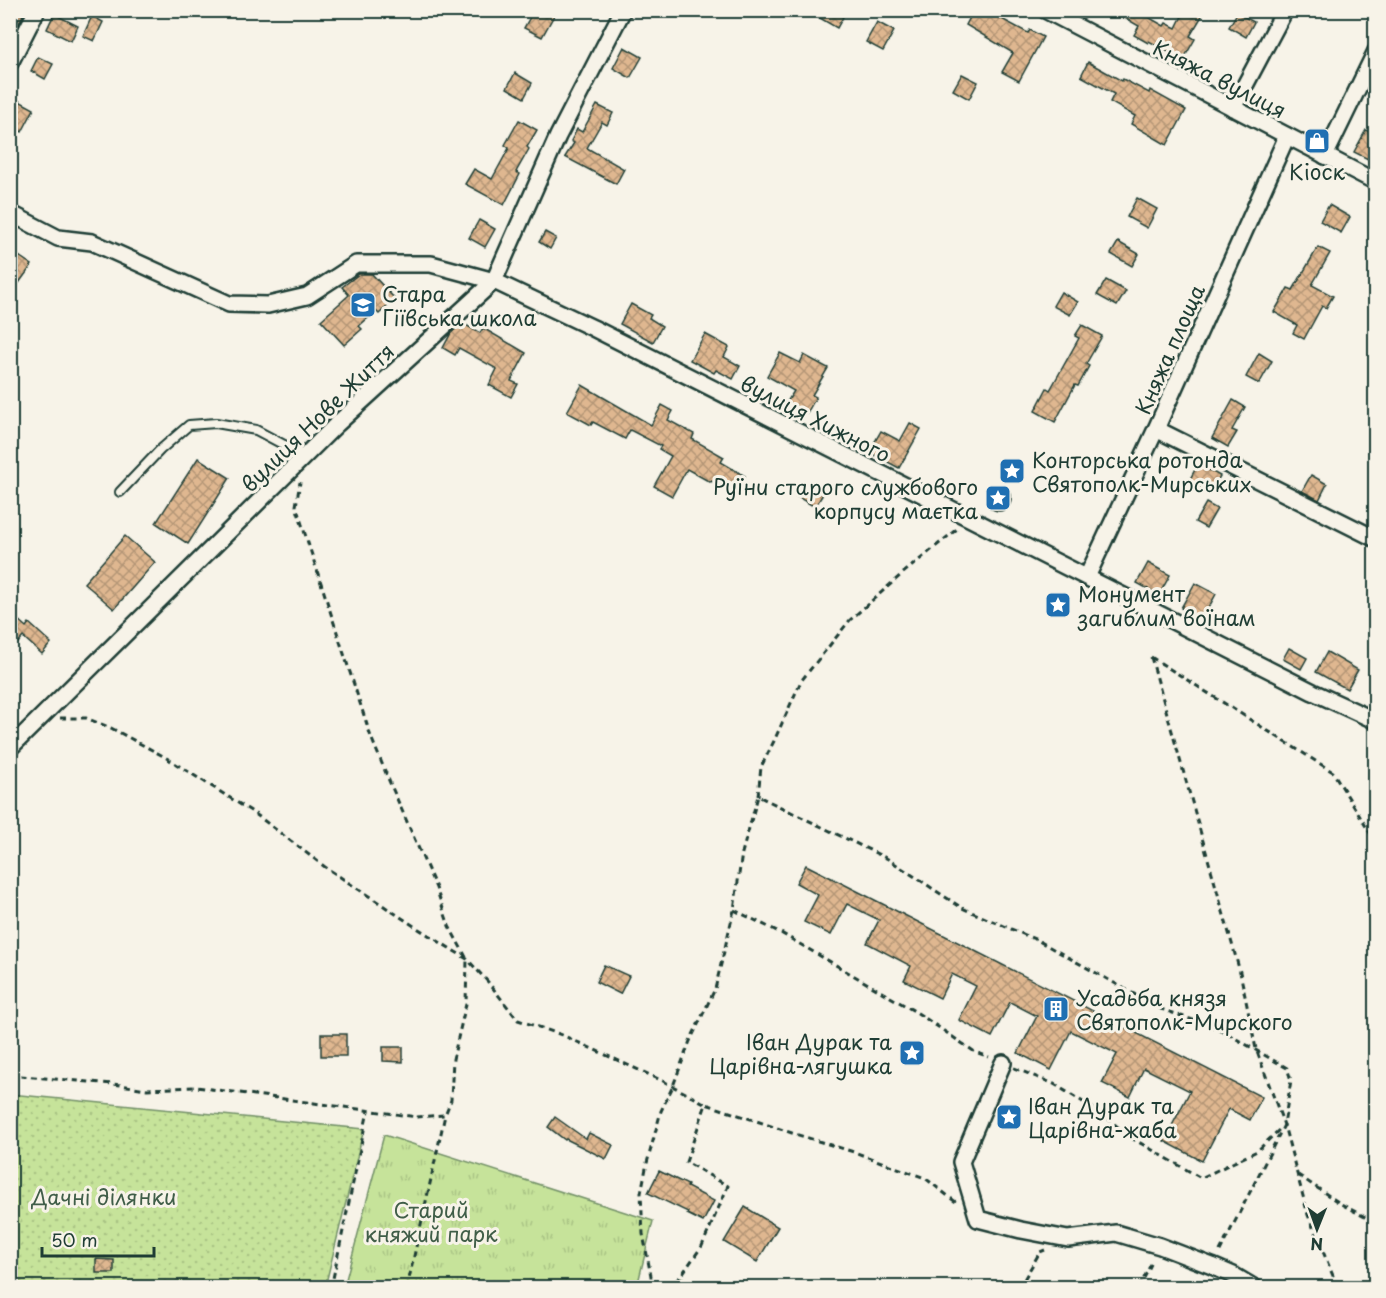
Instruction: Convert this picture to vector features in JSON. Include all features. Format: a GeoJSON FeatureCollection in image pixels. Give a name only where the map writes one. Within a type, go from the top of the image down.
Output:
{"type":"FeatureCollection","features":[{"type":"Feature","properties":{"kind":"street"},"geometry":{"type":"LineString","coordinates":[[10,63],[37,10]]}},
{"type":"Feature","properties":{"kind":"street","name":"вулиця Нове Життя"},"geometry":{"type":"LineString","coordinates":[[10,748],[338,424],[494,281],[558,136],[623,10]]}},
{"type":"Feature","properties":{"kind":"street","name":"Княжа вулиця"},"geometry":{"type":"LineString","coordinates":[[1045,10],[1376,182]]}},
{"type":"Feature","properties":{"kind":"street"},"geometry":{"type":"LineString","coordinates":[[1233,108],[1285,10]]}},
{"type":"Feature","properties":{"kind":"street"},"geometry":{"type":"LineString","coordinates":[[1325,156],[1376,51]]}},
{"type":"Feature","properties":{"kind":"street","name":"Княжа площа"},"geometry":{"type":"LineString","coordinates":[[1087,578],[1287,136]]}},
{"type":"Feature","properties":{"kind":"street","name":"вулиця Хижного"},"geometry":{"type":"LineString","coordinates":[[10,213],[58,238],[92,242],[229,304],[268,305],[307,296],[356,264],[431,264],[494,281],[593,328],[1313,692],[1376,721]]}},
{"type":"Feature","properties":{"kind":"street"},"geometry":{"type":"LineString","coordinates":[[1156,429],[1376,539]]}},
{"type":"Feature","properties":{"kind":"street"},"geometry":{"type":"LineString","coordinates":[[10,729],[31,728]]}},
{"type":"Feature","properties":{"kind":"street"},"geometry":{"type":"LineString","coordinates":[[1003,1063],[961,1162],[978,1219],[1068,1239],[1116,1233],[1160,1246],[1212,1266],[1255,1287]]}},
{"type":"Feature","properties":{"kind":"lane"},"geometry":{"type":"LineString","coordinates":[[120,492],[160,450],[189,425],[216,423],[256,430],[305,456]]}},
{"type":"Feature","properties":{"kind":"path"},"geometry":{"type":"LineString","coordinates":[[305,456],[296,506],[371,737],[436,888],[449,926],[467,959],[518,1020],[562,1035],[673,1086],[706,1104],[854,1152],[925,1178],[978,1219]]}},
{"type":"Feature","properties":{"kind":"path"},"geometry":{"type":"LineString","coordinates":[[651,1287],[651,1276],[642,1234],[641,1193],[661,1112],[690,1041],[715,989],[734,910],[742,853],[758,796],[761,767],[801,681],[850,620],[969,519]]}},
{"type":"Feature","properties":{"kind":"path"},"geometry":{"type":"LineString","coordinates":[[1338,1287],[1308,1215],[1284,1125],[1256,1049],[1240,972],[1151,657],[1333,772],[1376,843]]}},
{"type":"Feature","properties":{"kind":"path"},"geometry":{"type":"LineString","coordinates":[[57,718],[86,718],[111,728],[165,757],[254,813],[325,867],[467,959]]}},
{"type":"Feature","properties":{"kind":"path"},"geometry":{"type":"LineString","coordinates":[[758,796],[888,859],[962,908],[1037,940],[1161,1009],[1219,1029],[1287,1068],[1291,1080],[1284,1125],[1212,1266]]}},
{"type":"Feature","properties":{"kind":"path"},"geometry":{"type":"LineString","coordinates":[[407,1287],[445,1115],[451,1100],[453,1059],[466,1004],[467,959]]}},
{"type":"Feature","properties":{"kind":"path"},"geometry":{"type":"LineString","coordinates":[[10,1075],[147,1089],[196,1087],[417,1117],[445,1115]]}},
{"type":"Feature","properties":{"kind":"path"},"geometry":{"type":"LineString","coordinates":[[668,1287],[680,1277],[702,1246],[728,1186],[686,1162],[706,1104]]}},
{"type":"Feature","properties":{"kind":"path"},"geometry":{"type":"LineString","coordinates":[[331,1287],[368,1111]]}},
{"type":"Feature","properties":{"kind":"path"},"geometry":{"type":"LineString","coordinates":[[1297,1174],[1341,1204],[1376,1223]]}},
{"type":"Feature","properties":{"kind":"path"},"geometry":{"type":"LineString","coordinates":[[1019,1287],[1041,1252],[1068,1239]]}},
{"type":"Feature","properties":{"kind":"path"},"geometry":{"type":"LineString","coordinates":[[1139,1287],[1160,1246]]}},
{"type":"Feature","properties":{"kind":"green space","name":"Дачні ділянки"},"geometry":{"type":"Polygon","coordinates":[[[10,1094],[364,1129],[325,1287],[11,1287],[10,1094]]]}},
{"type":"Feature","properties":{"kind":"green space","name":"Старий княжий парк"},"geometry":{"type":"Polygon","coordinates":[[[384,1135],[653,1221],[637,1287],[344,1287],[384,1135]]]}},
{"type":"Feature","properties":{"kind":"green space"},"geometry":{"type":"Polygon","coordinates":[[[680,1277],[705,1287],[677,1287],[680,1277]]]}},
{"type":"Feature","properties":{"kind":"building"},"geometry":{"type":"Polygon","coordinates":[[[10,10],[23,15],[10,41],[10,10]]]}},
{"type":"Feature","properties":{"kind":"building"},"geometry":{"type":"Polygon","coordinates":[[[534,10],[557,10],[542,37],[524,28],[534,10]]]}},
{"type":"Feature","properties":{"kind":"building"},"geometry":{"type":"Polygon","coordinates":[[[806,10],[830,10],[843,17],[837,28],[806,10]]]}},
{"type":"Feature","properties":{"kind":"building"},"geometry":{"type":"Polygon","coordinates":[[[974,10],[985,10],[1028,33],[1030,30],[1043,37],[1019,81],[1002,72],[1013,53],[966,25],[974,10]]]}},
{"type":"Feature","properties":{"kind":"building"},"geometry":{"type":"Polygon","coordinates":[[[1111,10],[1136,10],[1164,26],[1166,23],[1176,28],[1185,10],[1193,10],[1202,16],[1190,36],[1195,39],[1183,60],[1134,35],[1139,26],[1111,10]]]}},
{"type":"Feature","properties":{"kind":"building"},"geometry":{"type":"Polygon","coordinates":[[[1237,13],[1254,22],[1246,37],[1229,27],[1237,13]]]}},
{"type":"Feature","properties":{"kind":"building"},"geometry":{"type":"Polygon","coordinates":[[[54,14],[78,26],[71,41],[47,29],[54,14]]]}},
{"type":"Feature","properties":{"kind":"building"},"geometry":{"type":"Polygon","coordinates":[[[92,16],[103,22],[94,41],[83,36],[92,16]]]}},
{"type":"Feature","properties":{"kind":"building"},"geometry":{"type":"Polygon","coordinates":[[[877,22],[894,31],[883,51],[866,42],[877,22]]]}},
{"type":"Feature","properties":{"kind":"building"},"geometry":{"type":"Polygon","coordinates":[[[624,47],[642,57],[630,78],[613,68],[624,47]]]}},
{"type":"Feature","properties":{"kind":"building"},"geometry":{"type":"Polygon","coordinates":[[[38,57],[53,64],[45,79],[31,71],[38,57]]]}},
{"type":"Feature","properties":{"kind":"building"},"geometry":{"type":"Polygon","coordinates":[[[1088,62],[1122,81],[1123,79],[1149,93],[1150,90],[1186,110],[1167,145],[1131,124],[1135,116],[1110,102],[1114,94],[1081,76],[1088,62]]]}},
{"type":"Feature","properties":{"kind":"building"},"geometry":{"type":"Polygon","coordinates":[[[515,73],[532,83],[524,98],[507,88],[515,73]]]}},
{"type":"Feature","properties":{"kind":"building"},"geometry":{"type":"Polygon","coordinates":[[[962,74],[978,82],[969,99],[953,90],[962,74]]]}},
{"type":"Feature","properties":{"kind":"building"},"geometry":{"type":"Polygon","coordinates":[[[10,96],[34,109],[22,132],[10,125],[10,96]]]}},
{"type":"Feature","properties":{"kind":"building"},"geometry":{"type":"Polygon","coordinates":[[[597,105],[613,113],[607,125],[602,122],[587,148],[624,169],[616,184],[565,157],[574,143],[571,141],[577,129],[582,132],[597,105]]]}},
{"type":"Feature","properties":{"kind":"building"},"geometry":{"type":"Polygon","coordinates":[[[519,120],[537,130],[516,172],[520,174],[504,205],[465,184],[474,169],[492,179],[509,148],[505,145],[519,120]]]}},
{"type":"Feature","properties":{"kind":"building"},"geometry":{"type":"Polygon","coordinates":[[[1366,130],[1376,135],[1376,163],[1354,152],[1366,130]]]}},
{"type":"Feature","properties":{"kind":"building"},"geometry":{"type":"Polygon","coordinates":[[[1137,198],[1157,209],[1147,228],[1127,217],[1137,198]]]}},
{"type":"Feature","properties":{"kind":"building"},"geometry":{"type":"Polygon","coordinates":[[[1329,205],[1350,217],[1341,233],[1320,221],[1329,205]]]}},
{"type":"Feature","properties":{"kind":"building"},"geometry":{"type":"Polygon","coordinates":[[[479,220],[495,229],[485,247],[469,238],[479,220]]]}},
{"type":"Feature","properties":{"kind":"building"},"geometry":{"type":"Polygon","coordinates":[[[545,232],[556,238],[550,249],[539,242],[545,232]]]}},
{"type":"Feature","properties":{"kind":"building"},"geometry":{"type":"Polygon","coordinates":[[[1118,242],[1139,254],[1132,266],[1111,254],[1118,242]]]}},
{"type":"Feature","properties":{"kind":"building"},"geometry":{"type":"Polygon","coordinates":[[[1318,247],[1330,253],[1312,285],[1333,296],[1326,308],[1322,306],[1304,339],[1293,333],[1297,325],[1274,312],[1288,288],[1293,290],[1318,247]]]}},
{"type":"Feature","properties":{"kind":"building"},"geometry":{"type":"Polygon","coordinates":[[[10,250],[32,265],[19,283],[10,278],[10,250]]]}},
{"type":"Feature","properties":{"kind":"building","name":"Стара Гіївська школа"},"geometry":{"type":"Polygon","coordinates":[[[359,274],[372,274],[395,299],[379,314],[376,311],[359,326],[362,329],[344,345],[321,320],[349,295],[342,287],[359,274]]]}},
{"type":"Feature","properties":{"kind":"building"},"geometry":{"type":"Polygon","coordinates":[[[1106,280],[1126,291],[1117,306],[1097,295],[1106,280]]]}},
{"type":"Feature","properties":{"kind":"building"},"geometry":{"type":"Polygon","coordinates":[[[1061,292],[1078,302],[1070,315],[1053,306],[1061,292]]]}},
{"type":"Feature","properties":{"kind":"building"},"geometry":{"type":"Polygon","coordinates":[[[631,304],[651,315],[649,318],[662,326],[653,342],[620,324],[631,304]]]}},
{"type":"Feature","properties":{"kind":"building"},"geometry":{"type":"Polygon","coordinates":[[[462,323],[480,333],[483,328],[526,353],[511,381],[518,384],[511,397],[489,385],[497,369],[459,348],[455,355],[443,348],[451,333],[462,323]]]}},
{"type":"Feature","properties":{"kind":"building"},"geometry":{"type":"Polygon","coordinates":[[[1082,325],[1102,336],[1086,364],[1089,366],[1078,386],[1075,385],[1055,422],[1035,411],[1047,388],[1050,390],[1079,338],[1075,336],[1082,325]]]}},
{"type":"Feature","properties":{"kind":"building"},"geometry":{"type":"Polygon","coordinates":[[[705,334],[729,347],[724,357],[740,366],[733,379],[716,370],[714,373],[690,360],[705,334]]]}},
{"type":"Feature","properties":{"kind":"building"},"geometry":{"type":"Polygon","coordinates":[[[780,353],[800,363],[804,355],[828,368],[812,395],[816,397],[807,413],[787,402],[794,391],[767,376],[780,353]]]}},
{"type":"Feature","properties":{"kind":"building"},"geometry":{"type":"Polygon","coordinates":[[[1259,353],[1272,361],[1259,384],[1246,377],[1259,353]]]}},
{"type":"Feature","properties":{"kind":"building"},"geometry":{"type":"Polygon","coordinates":[[[582,385],[651,425],[662,405],[673,411],[668,420],[694,434],[692,439],[724,457],[721,462],[745,476],[735,494],[687,469],[672,496],[654,486],[671,456],[659,449],[661,446],[630,430],[625,439],[593,422],[591,425],[567,412],[582,385]]]}},
{"type":"Feature","properties":{"kind":"building"},"geometry":{"type":"Polygon","coordinates":[[[1233,400],[1245,407],[1232,430],[1237,432],[1228,447],[1212,438],[1233,400]]]}},
{"type":"Feature","properties":{"kind":"building"},"geometry":{"type":"Polygon","coordinates":[[[910,423],[921,429],[899,468],[869,452],[881,431],[900,441],[910,423]]]}},
{"type":"Feature","properties":{"kind":"building"},"geometry":{"type":"Polygon","coordinates":[[[198,458],[230,478],[188,544],[156,523],[198,458]]]}},
{"type":"Feature","properties":{"kind":"building"},"geometry":{"type":"Polygon","coordinates":[[[1198,464],[1220,476],[1210,493],[1189,481],[1198,464]]]}},
{"type":"Feature","properties":{"kind":"building"},"geometry":{"type":"Polygon","coordinates":[[[1311,475],[1327,484],[1319,500],[1302,491],[1311,475]]]}},
{"type":"Feature","properties":{"kind":"building"},"geometry":{"type":"Polygon","coordinates":[[[803,483],[823,494],[815,507],[796,496],[803,483]]]}},
{"type":"Feature","properties":{"kind":"building"},"geometry":{"type":"Polygon","coordinates":[[[999,487],[1007,491],[1011,499],[1007,507],[999,511],[991,507],[987,499],[991,491],[999,487]]]}},
{"type":"Feature","properties":{"kind":"building"},"geometry":{"type":"Polygon","coordinates":[[[1206,503],[1217,509],[1206,528],[1195,522],[1206,503]]]}},
{"type":"Feature","properties":{"kind":"building"},"geometry":{"type":"Polygon","coordinates":[[[125,536],[155,562],[114,609],[84,583],[125,536]]]}},
{"type":"Feature","properties":{"kind":"building"},"geometry":{"type":"Polygon","coordinates":[[[1148,563],[1170,575],[1159,595],[1137,583],[1148,563]]]}},
{"type":"Feature","properties":{"kind":"building"},"geometry":{"type":"Polygon","coordinates":[[[1195,583],[1216,594],[1202,620],[1181,608],[1195,583]]]}},
{"type":"Feature","properties":{"kind":"building"},"geometry":{"type":"Polygon","coordinates":[[[16,618],[26,627],[29,623],[51,643],[42,654],[23,637],[17,644],[10,638],[10,624],[16,618]]]}},
{"type":"Feature","properties":{"kind":"building"},"geometry":{"type":"Polygon","coordinates":[[[1289,648],[1307,658],[1301,669],[1283,659],[1289,648]]]}},
{"type":"Feature","properties":{"kind":"building"},"geometry":{"type":"Polygon","coordinates":[[[1327,652],[1358,670],[1347,689],[1316,672],[1327,652]]]}},
{"type":"Feature","properties":{"kind":"building","name":"Усадьба князя Святополк-Мирского"},"geometry":{"type":"Polygon","coordinates":[[[806,865],[1262,1097],[1250,1120],[1229,1109],[1202,1161],[1164,1141],[1190,1091],[1144,1068],[1130,1097],[1102,1083],[1117,1054],[1071,1031],[1051,1070],[1018,1053],[1037,1016],[1010,1002],[992,1037],[959,1020],[976,986],[952,974],[940,998],[904,980],[911,966],[867,943],[879,920],[847,904],[831,935],[804,922],[818,895],[796,883],[806,865]]]}},
{"type":"Feature","properties":{"kind":"building"},"geometry":{"type":"Polygon","coordinates":[[[604,965],[629,976],[620,994],[596,982],[604,965]]]}},
{"type":"Feature","properties":{"kind":"building"},"geometry":{"type":"Polygon","coordinates":[[[321,1034],[346,1034],[346,1056],[321,1056],[321,1034]]]}},
{"type":"Feature","properties":{"kind":"building"},"geometry":{"type":"Polygon","coordinates":[[[383,1047],[403,1047],[403,1062],[383,1061],[383,1047]]]}},
{"type":"Feature","properties":{"kind":"building"},"geometry":{"type":"Polygon","coordinates":[[[555,1117],[586,1139],[589,1133],[613,1145],[606,1159],[565,1140],[548,1127],[555,1117]]]}},
{"type":"Feature","properties":{"kind":"building"},"geometry":{"type":"Polygon","coordinates":[[[659,1171],[714,1201],[703,1222],[687,1214],[688,1212],[648,1193],[659,1171]]]}},
{"type":"Feature","properties":{"kind":"building"},"geometry":{"type":"Polygon","coordinates":[[[745,1207],[778,1227],[757,1262],[724,1242],[745,1207]]]}},
{"type":"Feature","properties":{"kind":"building"},"geometry":{"type":"Polygon","coordinates":[[[96,1259],[114,1260],[114,1273],[96,1273],[96,1259]]]}},
{"type":"Feature","properties":{"kind":"place","name":"Кіоск"},"geometry":{"type":"Point","coordinates":[1317,141]}},
{"type":"Feature","properties":{"kind":"place","name":"Стара Гіївська школа"},"geometry":{"type":"Point","coordinates":[363,305]}},
{"type":"Feature","properties":{"kind":"place","name":"Конторська ротонда Святополк-Мирських"},"geometry":{"type":"Point","coordinates":[1012,471]}},
{"type":"Feature","properties":{"kind":"place","name":"Руїни старого службового корпусу маєтка"},"geometry":{"type":"Point","coordinates":[998,498]}},
{"type":"Feature","properties":{"kind":"place","name":"Монумент загиблим воїнам"},"geometry":{"type":"Point","coordinates":[1058,605]}},
{"type":"Feature","properties":{"kind":"place","name":"Усадьба князя Святополк-Мирского"},"geometry":{"type":"Point","coordinates":[1056,1009]}},
{"type":"Feature","properties":{"kind":"place","name":"Іван Дурак та Царівна-лягушка"},"geometry":{"type":"Point","coordinates":[912,1053]}},
{"type":"Feature","properties":{"kind":"place","name":"Іван Дурак та Царівна-жаба"},"geometry":{"type":"Point","coordinates":[1009,1117]}}]}
